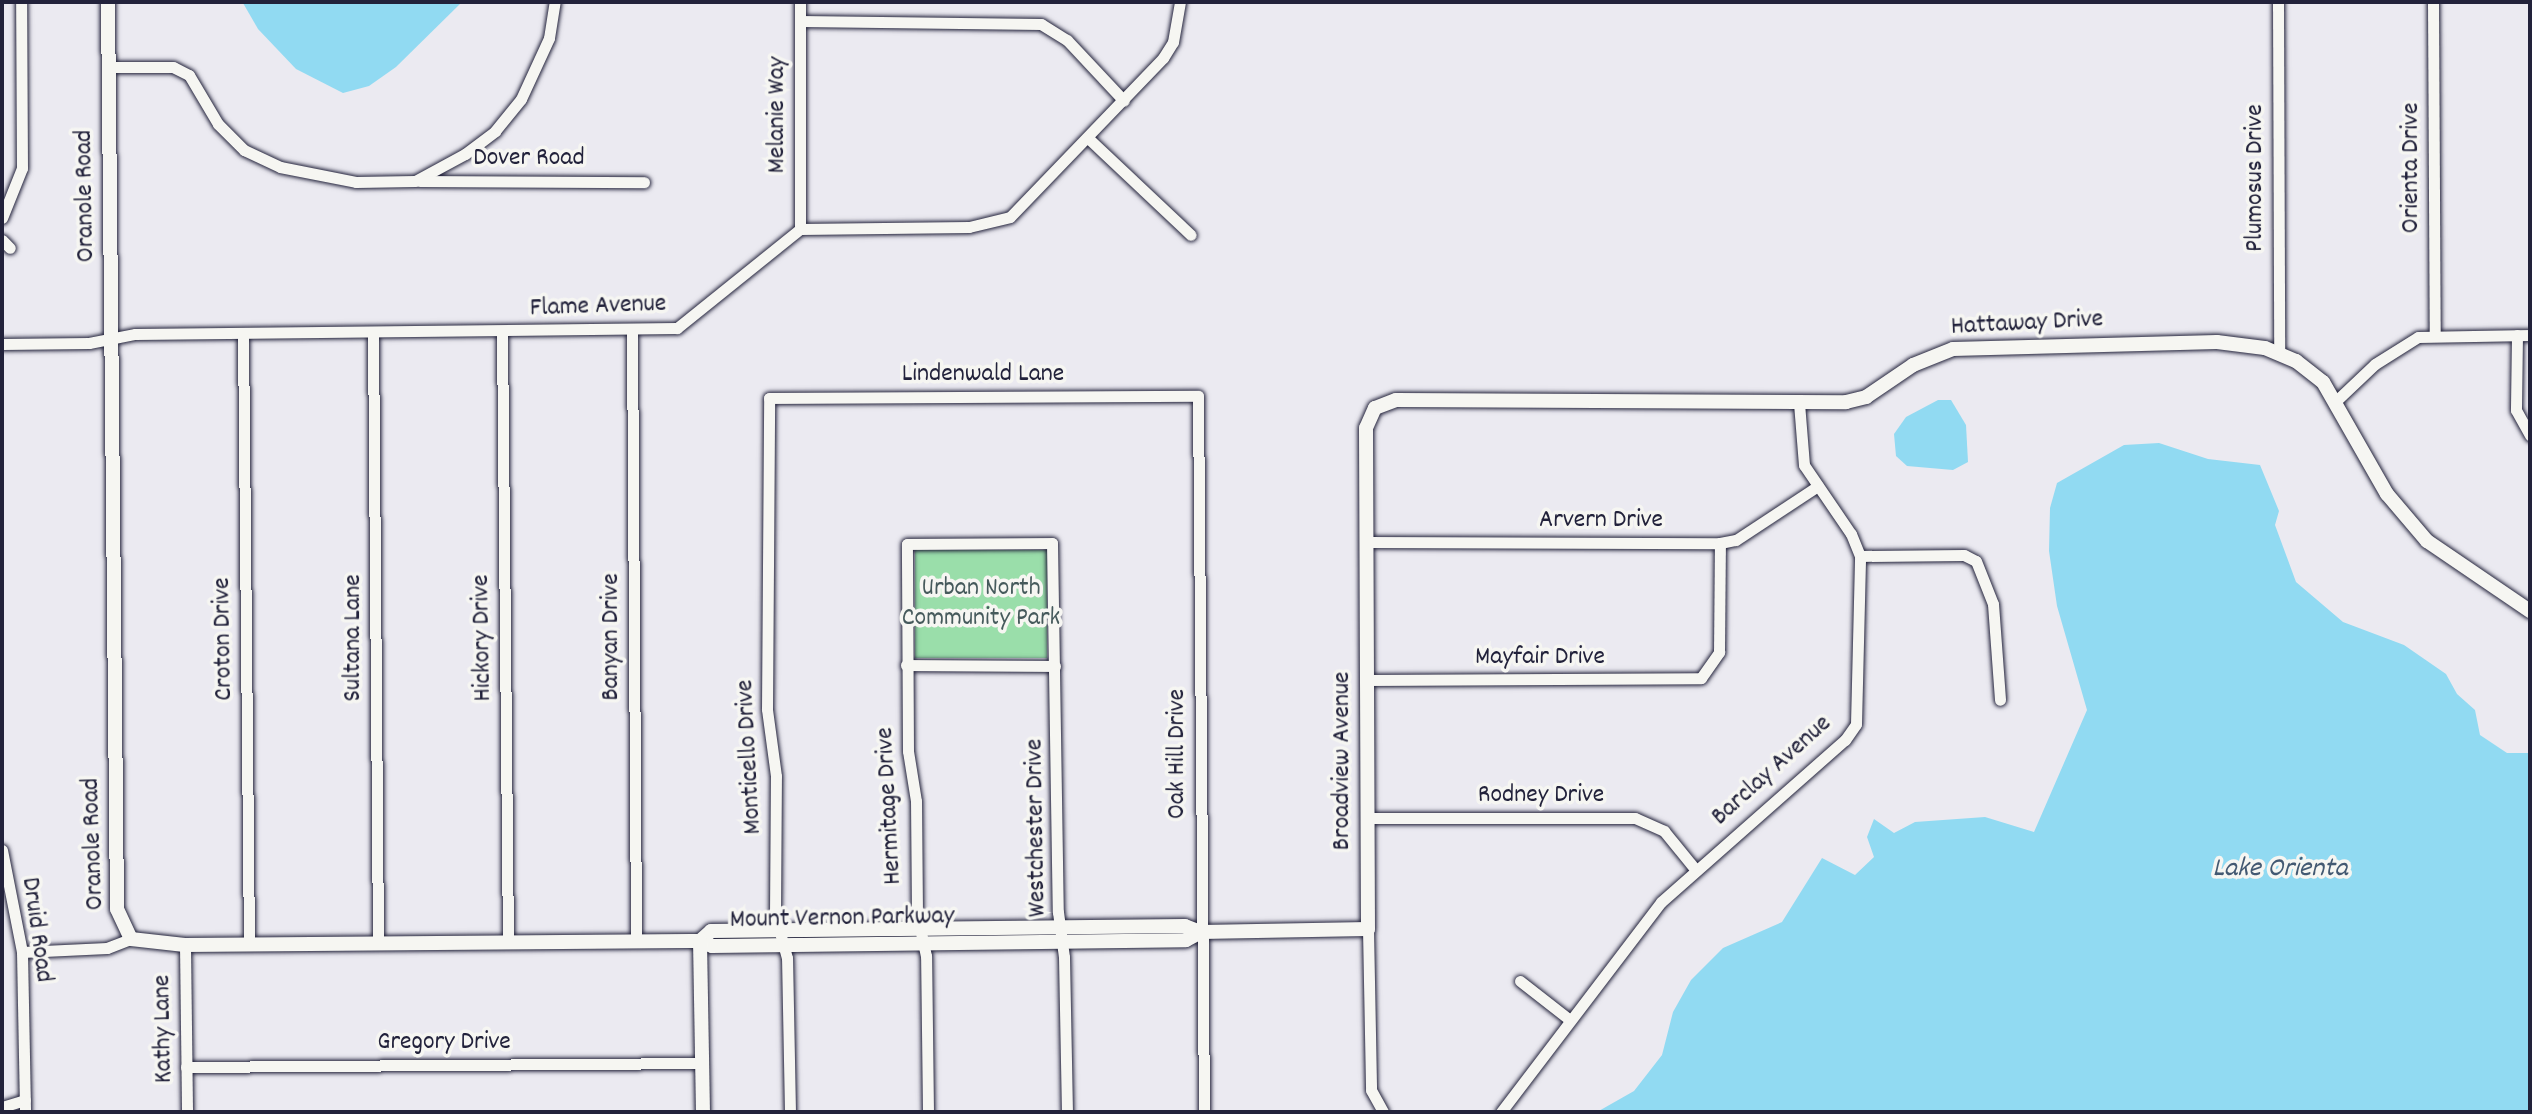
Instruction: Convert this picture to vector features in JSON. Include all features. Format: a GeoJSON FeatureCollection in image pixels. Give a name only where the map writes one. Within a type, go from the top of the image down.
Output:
{"type":"FeatureCollection","features":[{"type":"Feature","properties":{"kind":"street"},"geometry":{"type":"LineString","coordinates":[[2,218],[22,168],[21,2]]}},
{"type":"Feature","properties":{"kind":"street","name":"Oranole Road"},"geometry":{"type":"LineString","coordinates":[[108,2],[117,909],[131,939],[185,945],[700,941]]}},
{"type":"Feature","properties":{"kind":"street"},"geometry":{"type":"LineString","coordinates":[[415,181],[465,154],[495,131],[521,99],[549,38],[555,2]]}},
{"type":"Feature","properties":{"kind":"street","name":"Melanie Way"},"geometry":{"type":"LineString","coordinates":[[800,2],[800,229]]}},
{"type":"Feature","properties":{"kind":"street"},"geometry":{"type":"LineString","coordinates":[[800,229],[990,224],[1024,207],[1124,101],[1173,42],[1180,2]]}},
{"type":"Feature","properties":{"kind":"street","name":"Plumosus Drive"},"geometry":{"type":"LineString","coordinates":[[2278,2],[2279,353]]}},
{"type":"Feature","properties":{"kind":"street","name":"Orienta Drive"},"geometry":{"type":"LineString","coordinates":[[2433,2],[2435,333]]}},
{"type":"Feature","properties":{"kind":"street"},"geometry":{"type":"LineString","coordinates":[[800,21],[1041,24],[1067,40],[1124,101]]}},
{"type":"Feature","properties":{"kind":"street","name":"Dover Road"},"geometry":{"type":"LineString","coordinates":[[109,67],[173,67],[189,75],[218,124],[244,150],[280,167],[356,182],[644,182]]}},
{"type":"Feature","properties":{"kind":"street"},"geometry":{"type":"LineString","coordinates":[[1088,138],[1191,235]]}},
{"type":"Feature","properties":{"kind":"street","name":"Flame Avenue"},"geometry":{"type":"LineString","coordinates":[[2,344],[89,343],[112,338],[243,333],[632,332],[677,328],[800,229]]}},
{"type":"Feature","properties":{"kind":"street","name":"Hickory Drive"},"geometry":{"type":"LineString","coordinates":[[502,332],[508,943]]}},
{"type":"Feature","properties":{"kind":"street","name":"Banyan Drive"},"geometry":{"type":"LineString","coordinates":[[632,332],[636,942]]}},
{"type":"Feature","properties":{"kind":"street","name":"Croton Drive"},"geometry":{"type":"LineString","coordinates":[[243,333],[249,944]]}},
{"type":"Feature","properties":{"kind":"street","name":"Sultana Lane"},"geometry":{"type":"LineString","coordinates":[[373,333],[378,943]]}},
{"type":"Feature","properties":{"kind":"street"},"geometry":{"type":"LineString","coordinates":[[2337,400],[2403,343],[2435,333],[2530,335]]}},
{"type":"Feature","properties":{"kind":"street"},"geometry":{"type":"LineString","coordinates":[[2517,335],[2516,410],[2530,435]]}},
{"type":"Feature","properties":{"kind":"street","name":"Hattaway Drive"},"geometry":{"type":"LineString","coordinates":[[1375,408],[1396,400],[1799,403],[1866,397],[1913,365],[1953,349],[2217,342],[2279,353],[2313,372],[2337,400],[2372,469],[2403,515],[2427,541],[2530,611]]}},
{"type":"Feature","properties":{"kind":"street","name":"Lindenwald Lane"},"geometry":{"type":"LineString","coordinates":[[769,398],[1198,396]]}},
{"type":"Feature","properties":{"kind":"street","name":"Oak Hill Drive"},"geometry":{"type":"LineString","coordinates":[[1198,396],[1204,1112]]}},
{"type":"Feature","properties":{"kind":"street","name":"Monticello Drive"},"geometry":{"type":"LineString","coordinates":[[769,398],[767,709],[776,776],[775,914],[783,936],[790,1112]]}},
{"type":"Feature","properties":{"kind":"street"},"geometry":{"type":"LineString","coordinates":[[1799,403],[1799,450],[1860,556],[1964,555],[1976,561],[1984,572],[1995,617],[2000,700]]}},
{"type":"Feature","properties":{"kind":"street","name":"Broadview Avenue"},"geometry":{"type":"LineString","coordinates":[[1375,408],[1366,428],[1368,929],[1371,1090],[1383,1112]]}},
{"type":"Feature","properties":{"kind":"street","name":"Arvern Drive"},"geometry":{"type":"LineString","coordinates":[[1367,542],[1720,543],[1736,540],[1818,486]]}},
{"type":"Feature","properties":{"kind":"street","name":"Westchester Drive"},"geometry":{"type":"LineString","coordinates":[[907,544],[1052,543],[1067,1112]]}},
{"type":"Feature","properties":{"kind":"street","name":"Mayfair Drive"},"geometry":{"type":"LineString","coordinates":[[1367,680],[1691,681],[1710,670],[1719,652],[1720,543]]}},
{"type":"Feature","properties":{"kind":"street","name":"Hermitage Drive"},"geometry":{"type":"LineString","coordinates":[[907,544],[906,665],[917,914],[923,935],[928,1112]]}},
{"type":"Feature","properties":{"kind":"street","name":"Barclay Avenue"},"geometry":{"type":"LineString","coordinates":[[1501,1112],[1661,902],[1845,740],[1856,724],[1860,556]]}},
{"type":"Feature","properties":{"kind":"street"},"geometry":{"type":"LineString","coordinates":[[906,665],[1055,666]]}},
{"type":"Feature","properties":{"kind":"street","name":"Rodney Drive"},"geometry":{"type":"LineString","coordinates":[[1367,818],[1635,818],[1664,831],[1695,869]]}},
{"type":"Feature","properties":{"kind":"street","name":"Druid Road"},"geometry":{"type":"LineString","coordinates":[[2,850],[22,952],[25,1106]]}},
{"type":"Feature","properties":{"kind":"street","name":"Mount Vernon Parkway"},"geometry":{"type":"LineString","coordinates":[[700,941],[711,931],[783,936],[1061,934],[1185,926],[1201,932],[1368,929]]}},
{"type":"Feature","properties":{"kind":"street"},"geometry":{"type":"LineString","coordinates":[[22,952],[107,948],[131,939]]}},
{"type":"Feature","properties":{"kind":"street"},"geometry":{"type":"LineString","coordinates":[[700,941],[703,1112]]}},
{"type":"Feature","properties":{"kind":"street","name":"Kathy Lane"},"geometry":{"type":"LineString","coordinates":[[185,945],[187,1112]]}},
{"type":"Feature","properties":{"kind":"street"},"geometry":{"type":"LineString","coordinates":[[1520,981],[1570,1020]]}},
{"type":"Feature","properties":{"kind":"street","name":"Gregory Drive"},"geometry":{"type":"LineString","coordinates":[[186,1067],[703,1063]]}},
{"type":"Feature","properties":{"kind":"street"},"geometry":{"type":"LineString","coordinates":[[2,1107],[25,1106]]}},
{"type":"Feature","properties":{"kind":"green space","name":"Urban North Community Park"},"geometry":{"type":"Polygon","coordinates":[[[915,550],[1047,550],[1047,658],[915,658],[915,550]]]}},
{"type":"Feature","properties":{"kind":"water"},"geometry":{"type":"Polygon","coordinates":[[[462,2],[396,67],[369,86],[343,93],[296,69],[258,29],[243,3],[462,2]]]}},
{"type":"Feature","properties":{"kind":"water"},"geometry":{"type":"Polygon","coordinates":[[[1938,400],[1951,400],[1966,425],[1968,462],[1953,470],[1907,466],[1896,456],[1894,434],[1906,417],[1938,400]]]}},
{"type":"Feature","properties":{"kind":"water","name":"Lake Orienta"},"geometry":{"type":"Polygon","coordinates":[[[2159,443],[2208,459],[2260,465],[2279,511],[2275,525],[2296,582],[2343,622],[2404,645],[2446,674],[2457,694],[2475,710],[2480,735],[2507,753],[2530,753],[2530,1112],[1597,1112],[1634,1091],[1662,1055],[1673,1012],[1691,980],[1723,948],[1782,922],[1822,858],[1855,875],[1874,857],[1867,837],[1874,819],[1894,833],[1915,822],[1985,817],[2034,832],[2087,710],[2057,606],[2049,551],[2050,508],[2057,483],[2124,445],[2159,443]]]}}]}
